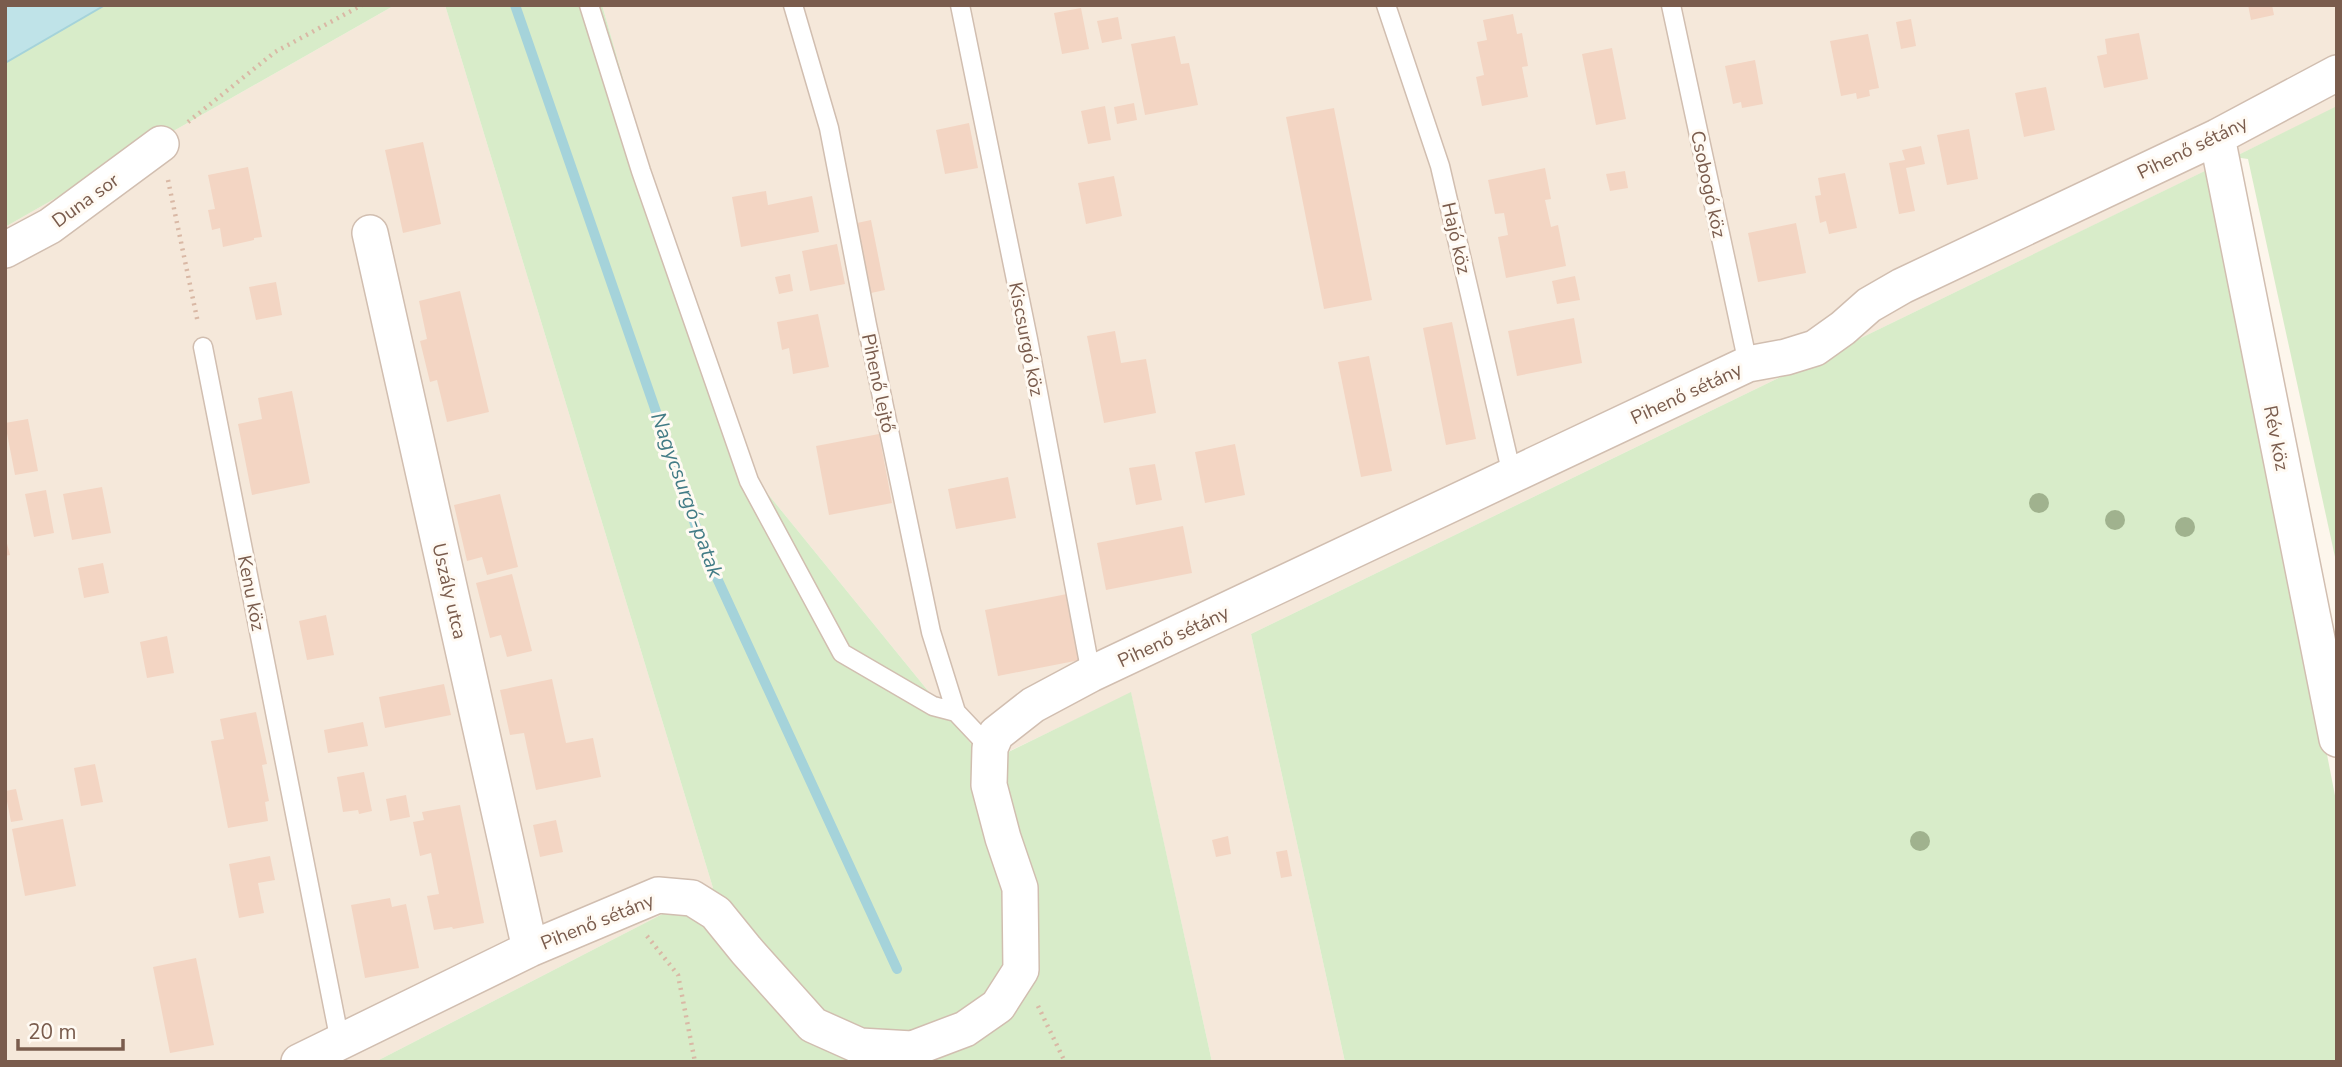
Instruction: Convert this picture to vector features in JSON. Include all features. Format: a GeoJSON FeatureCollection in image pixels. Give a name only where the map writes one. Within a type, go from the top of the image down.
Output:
{"type":"FeatureCollection","features":[{"type":"Feature","properties":{"kind":"street","name":"Pihenő sétány"},"geometry":{"type":"LineString","coordinates":[[990,748],[996,734],[1033,705],[1091,674],[1748,364],[1786,358],[1815,348],[1843,328],[1868,305],[1902,286],[2217,137],[2337,73]]}},
{"type":"Feature","properties":{"kind":"street","name":"Rév köz"},"geometry":{"type":"LineString","coordinates":[[2217,137],[2337,739]]}},
{"type":"Feature","properties":{"kind":"street","name":"Duna sor"},"geometry":{"type":"LineString","coordinates":[[5,250],[50,226],[161,144]]}},
{"type":"Feature","properties":{"kind":"street","name":"Uszály utca"},"geometry":{"type":"LineString","coordinates":[[370,233],[530,949]]}},
{"type":"Feature","properties":{"kind":"street"},"geometry":{"type":"LineString","coordinates":[[990,748],[989,785],[1020,888],[1021,970]]}},
{"type":"Feature","properties":{"kind":"street","name":"Pihenő sétány"},"geometry":{"type":"LineString","coordinates":[[299,1062],[530,949],[658,895],[692,898],[716,913],[813,1025],[860,1046],[912,1049],[965,1029],[998,1006],[1021,970]]}},
{"type":"Feature","properties":{"kind":"lane"},"geometry":{"type":"LineString","coordinates":[[589,5],[641,171],[749,481],[842,653],[933,706],[956,712]]}},
{"type":"Feature","properties":{"kind":"lane","name":"Pihenő lejtő"},"geometry":{"type":"LineString","coordinates":[[793,5],[829,128],[931,632],[956,712],[990,748]]}},
{"type":"Feature","properties":{"kind":"lane","name":"Kiscsurgó köz"},"geometry":{"type":"LineString","coordinates":[[960,5],[1028,339],[1091,674]]}},
{"type":"Feature","properties":{"kind":"lane","name":"Hajó köz"},"geometry":{"type":"LineString","coordinates":[[1386,5],[1440,166],[1512,475]]}},
{"type":"Feature","properties":{"kind":"lane","name":"Csobogó köz"},"geometry":{"type":"LineString","coordinates":[[1671,5],[1748,364]]}},
{"type":"Feature","properties":{"kind":"lane","name":"Kenu köz"},"geometry":{"type":"LineString","coordinates":[[203,347],[340,1042]]}},
{"type":"Feature","properties":{"kind":"path"},"geometry":{"type":"LineString","coordinates":[[203,347],[161,144],[275,52],[362,5]]}},
{"type":"Feature","properties":{"kind":"path"},"geometry":{"type":"LineString","coordinates":[[625,908],[678,975],[695,1062]]}},
{"type":"Feature","properties":{"kind":"path"},"geometry":{"type":"LineString","coordinates":[[1021,970],[1065,1062]]}},
{"type":"Feature","properties":{"kind":"shaded area"},"geometry":{"type":"Polygon","coordinates":[[[395,5],[445,5],[713,888],[375,1062],[5,1062],[5,227],[395,5]]]}},
{"type":"Feature","properties":{"kind":"shaded area"},"geometry":{"type":"Polygon","coordinates":[[[602,5],[2337,5],[2337,107],[1251,634],[1345,1062],[1212,1062],[1131,693],[995,758],[977,751],[728,445],[602,5]]]}},
{"type":"Feature","properties":{"kind":"green space"},"geometry":{"type":"Polygon","coordinates":[[[105,5],[395,5],[5,227],[5,63],[105,5]]]}},
{"type":"Feature","properties":{"kind":"green space"},"geometry":{"type":"Polygon","coordinates":[[[445,5],[602,5],[728,445],[977,751],[996,758],[1131,692],[1212,1062],[375,1062],[713,888],[445,5]]]}},
{"type":"Feature","properties":{"kind":"green space"},"geometry":{"type":"Polygon","coordinates":[[[2337,106],[2337,566],[2248,159],[2234,157],[2337,106]]]}},
{"type":"Feature","properties":{"kind":"green space"},"geometry":{"type":"Polygon","coordinates":[[[2213,167],[2337,806],[2337,1062],[1345,1062],[1251,634],[2213,167]]]}},
{"type":"Feature","properties":{"kind":"water"},"geometry":{"type":"Polygon","coordinates":[[[5,5],[105,5],[5,63],[5,5]]]}},
{"type":"Feature","properties":{"kind":"building"},"geometry":{"type":"Polygon","coordinates":[[[2248,5],[2272,5],[2274,15],[2251,20],[2248,5]]]}},
{"type":"Feature","properties":{"kind":"building"},"geometry":{"type":"Polygon","coordinates":[[[1081,8],[1089,49],[1062,54],[1054,13],[1081,8]]]}},
{"type":"Feature","properties":{"kind":"building"},"geometry":{"type":"Polygon","coordinates":[[[1513,14],[1517,34],[1522,33],[1528,66],[1522,67],[1528,97],[1482,106],[1476,77],[1484,75],[1477,42],[1487,40],[1483,20],[1513,14]]]}},
{"type":"Feature","properties":{"kind":"building"},"geometry":{"type":"Polygon","coordinates":[[[1118,17],[1122,39],[1102,43],[1097,21],[1118,17]]]}},
{"type":"Feature","properties":{"kind":"building"},"geometry":{"type":"Polygon","coordinates":[[[1911,19],[1916,46],[1901,49],[1896,22],[1911,19]]]}},
{"type":"Feature","properties":{"kind":"building"},"geometry":{"type":"Polygon","coordinates":[[[2139,33],[2148,79],[2104,88],[2097,56],[2107,54],[2105,39],[2139,33]]]}},
{"type":"Feature","properties":{"kind":"building"},"geometry":{"type":"Polygon","coordinates":[[[1868,34],[1879,88],[1869,90],[1870,96],[1857,99],[1856,93],[1841,96],[1830,41],[1868,34]]]}},
{"type":"Feature","properties":{"kind":"building"},"geometry":{"type":"Polygon","coordinates":[[[1175,36],[1181,64],[1189,63],[1198,105],[1145,115],[1131,44],[1175,36]]]}},
{"type":"Feature","properties":{"kind":"building"},"geometry":{"type":"Polygon","coordinates":[[[1612,48],[1626,119],[1596,125],[1582,54],[1612,48]]]}},
{"type":"Feature","properties":{"kind":"building"},"geometry":{"type":"Polygon","coordinates":[[[1755,60],[1763,104],[1742,108],[1741,102],[1733,104],[1725,66],[1755,60]]]}},
{"type":"Feature","properties":{"kind":"building"},"geometry":{"type":"Polygon","coordinates":[[[2046,87],[2055,130],[2024,137],[2015,93],[2046,87]]]}},
{"type":"Feature","properties":{"kind":"building"},"geometry":{"type":"Polygon","coordinates":[[[1134,103],[1137,120],[1117,124],[1114,107],[1134,103]]]}},
{"type":"Feature","properties":{"kind":"building"},"geometry":{"type":"Polygon","coordinates":[[[1105,106],[1111,140],[1088,144],[1081,111],[1105,106]]]}},
{"type":"Feature","properties":{"kind":"building"},"geometry":{"type":"Polygon","coordinates":[[[1334,108],[1372,300],[1324,309],[1286,117],[1334,108]]]}},
{"type":"Feature","properties":{"kind":"building"},"geometry":{"type":"Polygon","coordinates":[[[969,123],[978,168],[945,174],[936,130],[969,123]]]}},
{"type":"Feature","properties":{"kind":"building"},"geometry":{"type":"Polygon","coordinates":[[[1969,129],[1978,179],[1947,185],[1937,135],[1969,129]]]}},
{"type":"Feature","properties":{"kind":"building"},"geometry":{"type":"Polygon","coordinates":[[[423,142],[441,224],[403,233],[385,150],[423,142]]]}},
{"type":"Feature","properties":{"kind":"building"},"geometry":{"type":"Polygon","coordinates":[[[1921,146],[1925,164],[1906,168],[1915,211],[1899,214],[1889,163],[1905,160],[1902,150],[1921,146]]]}},
{"type":"Feature","properties":{"kind":"building"},"geometry":{"type":"Polygon","coordinates":[[[248,167],[262,237],[223,247],[220,228],[212,230],[208,210],[215,209],[208,175],[248,167]]]}},
{"type":"Feature","properties":{"kind":"building"},"geometry":{"type":"Polygon","coordinates":[[[1545,168],[1551,199],[1545,200],[1551,227],[1558,225],[1566,266],[1506,278],[1498,237],[1508,235],[1504,213],[1495,214],[1488,180],[1545,168]]]}},
{"type":"Feature","properties":{"kind":"building"},"geometry":{"type":"Polygon","coordinates":[[[1625,171],[1628,188],[1610,191],[1606,174],[1625,171]]]}},
{"type":"Feature","properties":{"kind":"building"},"geometry":{"type":"Polygon","coordinates":[[[1845,173],[1857,228],[1829,234],[1826,221],[1820,223],[1815,196],[1821,195],[1818,178],[1845,173]]]}},
{"type":"Feature","properties":{"kind":"building"},"geometry":{"type":"Polygon","coordinates":[[[1114,176],[1122,216],[1086,224],[1078,183],[1114,176]]]}},
{"type":"Feature","properties":{"kind":"building"},"geometry":{"type":"Polygon","coordinates":[[[766,191],[768,205],[812,196],[819,232],[741,247],[732,197],[766,191]]]}},
{"type":"Feature","properties":{"kind":"building"},"geometry":{"type":"Polygon","coordinates":[[[871,220],[885,290],[871,293],[857,223],[871,220]]]}},
{"type":"Feature","properties":{"kind":"building"},"geometry":{"type":"Polygon","coordinates":[[[1796,223],[1806,273],[1758,282],[1748,233],[1796,223]]]}},
{"type":"Feature","properties":{"kind":"building"},"geometry":{"type":"Polygon","coordinates":[[[837,244],[845,284],[810,291],[802,251],[837,244]]]}},
{"type":"Feature","properties":{"kind":"building"},"geometry":{"type":"Polygon","coordinates":[[[790,274],[793,291],[779,294],[775,277],[790,274]]]}},
{"type":"Feature","properties":{"kind":"building"},"geometry":{"type":"Polygon","coordinates":[[[1575,276],[1580,300],[1557,304],[1552,281],[1575,276]]]}},
{"type":"Feature","properties":{"kind":"building"},"geometry":{"type":"Polygon","coordinates":[[[276,282],[282,315],[256,320],[249,287],[276,282]]]}},
{"type":"Feature","properties":{"kind":"building"},"geometry":{"type":"Polygon","coordinates":[[[460,291],[489,412],[447,422],[437,380],[430,382],[420,341],[427,339],[419,301],[460,291]]]}},
{"type":"Feature","properties":{"kind":"building"},"geometry":{"type":"Polygon","coordinates":[[[818,314],[829,367],[793,374],[789,348],[782,350],[777,322],[818,314]]]}},
{"type":"Feature","properties":{"kind":"building"},"geometry":{"type":"Polygon","coordinates":[[[1574,318],[1582,363],[1517,376],[1508,331],[1574,318]]]}},
{"type":"Feature","properties":{"kind":"building"},"geometry":{"type":"Polygon","coordinates":[[[1452,322],[1476,439],[1446,445],[1423,328],[1452,322]]]}},
{"type":"Feature","properties":{"kind":"building"},"geometry":{"type":"Polygon","coordinates":[[[1115,331],[1121,363],[1146,359],[1156,413],[1104,423],[1087,336],[1115,331]]]}},
{"type":"Feature","properties":{"kind":"building"},"geometry":{"type":"Polygon","coordinates":[[[1369,356],[1392,471],[1361,477],[1338,362],[1369,356]]]}},
{"type":"Feature","properties":{"kind":"building"},"geometry":{"type":"Polygon","coordinates":[[[292,391],[310,483],[252,495],[238,424],[262,419],[258,398],[292,391]]]}},
{"type":"Feature","properties":{"kind":"building"},"geometry":{"type":"Polygon","coordinates":[[[28,419],[38,471],[15,475],[5,423],[28,419]]]}},
{"type":"Feature","properties":{"kind":"building"},"geometry":{"type":"Polygon","coordinates":[[[879,434],[892,503],[829,515],[816,446],[879,434]]]}},
{"type":"Feature","properties":{"kind":"building"},"geometry":{"type":"Polygon","coordinates":[[[1235,444],[1245,495],[1205,503],[1195,452],[1235,444]]]}},
{"type":"Feature","properties":{"kind":"building"},"geometry":{"type":"Polygon","coordinates":[[[1155,464],[1162,500],[1136,505],[1129,468],[1155,464]]]}},
{"type":"Feature","properties":{"kind":"building"},"geometry":{"type":"Polygon","coordinates":[[[1008,477],[1016,518],[956,529],[948,489],[1008,477]]]}},
{"type":"Feature","properties":{"kind":"building"},"geometry":{"type":"Polygon","coordinates":[[[102,487],[111,533],[72,540],[63,494],[102,487]]]}},
{"type":"Feature","properties":{"kind":"building"},"geometry":{"type":"Polygon","coordinates":[[[46,490],[54,533],[34,537],[25,494],[46,490]]]}},
{"type":"Feature","properties":{"kind":"building"},"geometry":{"type":"Polygon","coordinates":[[[500,494],[518,567],[487,575],[482,557],[467,561],[454,505],[500,494]]]}},
{"type":"Feature","properties":{"kind":"building"},"geometry":{"type":"Polygon","coordinates":[[[1183,526],[1192,573],[1106,590],[1097,543],[1183,526]]]}},
{"type":"Feature","properties":{"kind":"building"},"geometry":{"type":"Polygon","coordinates":[[[5,536],[10,555],[5,556],[5,536]]]}},
{"type":"Feature","properties":{"kind":"building"},"geometry":{"type":"Polygon","coordinates":[[[103,563],[109,593],[84,598],[78,568],[103,563]]]}},
{"type":"Feature","properties":{"kind":"building"},"geometry":{"type":"Polygon","coordinates":[[[512,574],[532,651],[507,657],[501,635],[490,638],[476,583],[512,574]]]}},
{"type":"Feature","properties":{"kind":"building"},"geometry":{"type":"Polygon","coordinates":[[[1067,594],[1080,660],[998,676],[985,610],[1067,594]]]}},
{"type":"Feature","properties":{"kind":"building"},"geometry":{"type":"Polygon","coordinates":[[[326,615],[334,655],[307,660],[299,621],[326,615]]]}},
{"type":"Feature","properties":{"kind":"building"},"geometry":{"type":"Polygon","coordinates":[[[167,636],[174,673],[147,678],[140,642],[167,636]]]}},
{"type":"Feature","properties":{"kind":"building"},"geometry":{"type":"Polygon","coordinates":[[[552,679],[566,743],[593,738],[601,777],[536,790],[524,733],[510,735],[500,690],[552,679]]]}},
{"type":"Feature","properties":{"kind":"building"},"geometry":{"type":"Polygon","coordinates":[[[444,684],[451,715],[385,728],[379,697],[444,684]]]}},
{"type":"Feature","properties":{"kind":"building"},"geometry":{"type":"Polygon","coordinates":[[[256,712],[267,764],[262,765],[269,801],[265,802],[268,821],[228,828],[211,741],[224,739],[220,719],[256,712]]]}},
{"type":"Feature","properties":{"kind":"building"},"geometry":{"type":"Polygon","coordinates":[[[363,722],[368,746],[328,753],[324,730],[363,722]]]}},
{"type":"Feature","properties":{"kind":"building"},"geometry":{"type":"Polygon","coordinates":[[[95,764],[103,802],[81,806],[74,768],[95,764]]]}},
{"type":"Feature","properties":{"kind":"building"},"geometry":{"type":"Polygon","coordinates":[[[364,772],[372,811],[359,814],[358,810],[343,812],[337,777],[364,772]]]}},
{"type":"Feature","properties":{"kind":"building"},"geometry":{"type":"Polygon","coordinates":[[[16,789],[23,820],[11,822],[5,791],[16,789]]]}},
{"type":"Feature","properties":{"kind":"building"},"geometry":{"type":"Polygon","coordinates":[[[406,795],[410,817],[390,821],[386,799],[406,795]]]}},
{"type":"Feature","properties":{"kind":"building"},"geometry":{"type":"Polygon","coordinates":[[[460,805],[484,923],[434,930],[427,896],[439,894],[431,853],[420,856],[413,822],[424,820],[422,812],[460,805]]]}},
{"type":"Feature","properties":{"kind":"building"},"geometry":{"type":"Polygon","coordinates":[[[63,819],[76,886],[25,896],[12,829],[63,819]]]}},
{"type":"Feature","properties":{"kind":"building"},"geometry":{"type":"Polygon","coordinates":[[[556,820],[563,852],[540,857],[533,825],[556,820]]]}},
{"type":"Feature","properties":{"kind":"building"},"geometry":{"type":"Polygon","coordinates":[[[1228,836],[1231,854],[1216,857],[1212,840],[1228,836]]]}},
{"type":"Feature","properties":{"kind":"building"},"geometry":{"type":"Polygon","coordinates":[[[1287,850],[1292,876],[1281,878],[1276,852],[1287,850]]]}},
{"type":"Feature","properties":{"kind":"building"},"geometry":{"type":"Polygon","coordinates":[[[270,856],[275,880],[258,883],[264,913],[239,918],[229,864],[270,856]]]}},
{"type":"Feature","properties":{"kind":"building"},"geometry":{"type":"Polygon","coordinates":[[[390,898],[392,907],[406,904],[419,968],[365,978],[351,905],[390,898]]]}},
{"type":"Feature","properties":{"kind":"building"},"geometry":{"type":"Polygon","coordinates":[[[196,958],[214,1045],[170,1053],[153,967],[196,958]]]}},
{"type":"Feature","properties":{"kind":"waterway","name":"Nagycsurgó-patak"},"geometry":{"type":"LineString","coordinates":[[515,5],[704,550],[897,969]]}}]}
